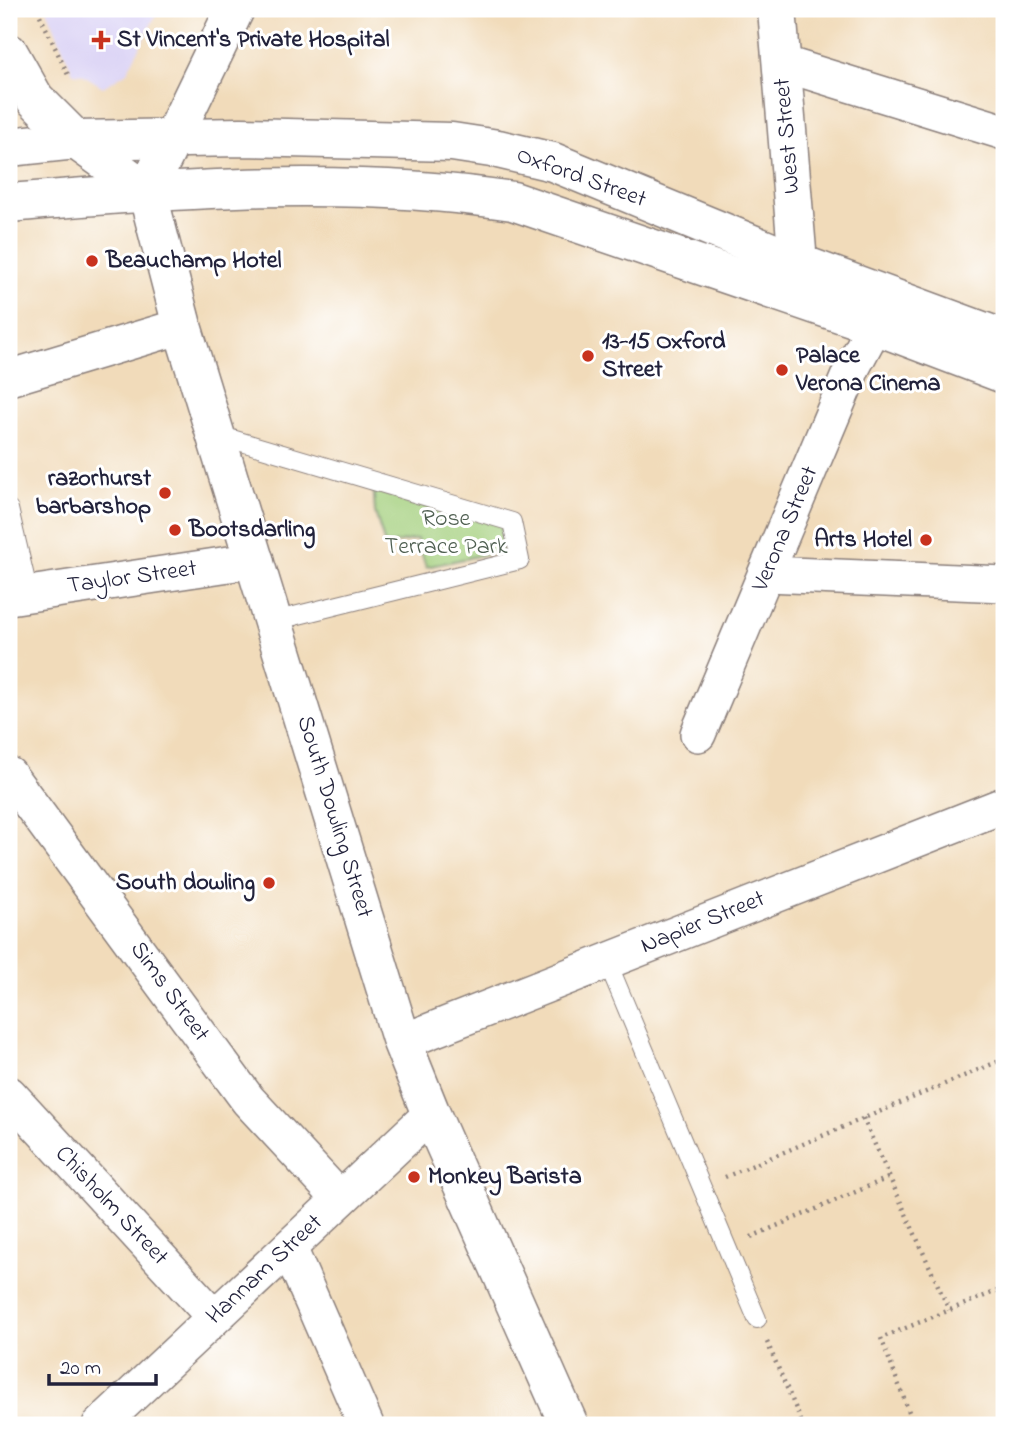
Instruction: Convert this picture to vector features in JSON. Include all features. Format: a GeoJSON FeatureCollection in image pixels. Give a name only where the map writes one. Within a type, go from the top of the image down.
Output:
{"type":"FeatureCollection","features":[{"type":"Feature","properties":{"kind":"main road"},"geometry":{"type":"LineString","coordinates":[[9,53],[35,99],[76,140],[147,191],[235,9]]}},
{"type":"Feature","properties":{"kind":"main road","name":"West Street"},"geometry":{"type":"LineString","coordinates":[[777,9],[798,263]]}},
{"type":"Feature","properties":{"kind":"main road","name":"Oxford Street"},"geometry":{"type":"LineString","coordinates":[[9,147],[76,140],[174,138],[452,142],[498,149],[553,162],[798,263],[1004,339]]}},
{"type":"Feature","properties":{"kind":"main road","name":"Oxford Street"},"geometry":{"type":"LineString","coordinates":[[9,204],[223,187],[454,192],[513,201],[875,325],[1004,374]]}},
{"type":"Feature","properties":{"kind":"main road","name":"South Dowling Street"},"geometry":{"type":"LineString","coordinates":[[147,191],[182,326],[402,1042],[431,1114],[569,1425]]}},
{"type":"Feature","properties":{"kind":"street"},"geometry":{"type":"LineString","coordinates":[[782,70],[794,67],[1004,132]]}},
{"type":"Feature","properties":{"kind":"street","name":"Verona Street"},"geometry":{"type":"LineString","coordinates":[[698,734],[853,366],[875,325]]}},
{"type":"Feature","properties":{"kind":"street"},"geometry":{"type":"LineString","coordinates":[[9,378],[182,326]]}},
{"type":"Feature","properties":{"kind":"street","name":"Taylor Street"},"geometry":{"type":"LineString","coordinates":[[19,595],[256,560]]}},
{"type":"Feature","properties":{"kind":"street"},"geometry":{"type":"LineString","coordinates":[[767,574],[1004,584]]}},
{"type":"Feature","properties":{"kind":"street","name":"Sims Street"},"geometry":{"type":"LineString","coordinates":[[9,775],[248,1100],[340,1199]]}},
{"type":"Feature","properties":{"kind":"street","name":"Napier Street"},"geometry":{"type":"LineString","coordinates":[[402,1042],[1004,805]]}},
{"type":"Feature","properties":{"kind":"street","name":"Chisholm Street"},"geometry":{"type":"LineString","coordinates":[[9,1094],[214,1318]]}},
{"type":"Feature","properties":{"kind":"street","name":"Hannam Street"},"geometry":{"type":"LineString","coordinates":[[100,1425],[431,1114]]}},
{"type":"Feature","properties":{"kind":"street"},"geometry":{"type":"LineString","coordinates":[[289,1248],[366,1425]]}},
{"type":"Feature","properties":{"kind":"lane"},"geometry":{"type":"LineString","coordinates":[[215,434],[512,522],[520,560],[274,621]]}},
{"type":"Feature","properties":{"kind":"lane"},"geometry":{"type":"LineString","coordinates":[[9,509],[19,595]]}},
{"type":"Feature","properties":{"kind":"lane"},"geometry":{"type":"LineString","coordinates":[[607,961],[757,1319]]}},
{"type":"Feature","properties":{"kind":"path"},"geometry":{"type":"LineString","coordinates":[[37,9],[71,81]]}},
{"type":"Feature","properties":{"kind":"path"},"geometry":{"type":"LineString","coordinates":[[701,1186],[1004,1059]]}},
{"type":"Feature","properties":{"kind":"path"},"geometry":{"type":"LineString","coordinates":[[863,1118],[949,1310]]}},
{"type":"Feature","properties":{"kind":"path"},"geometry":{"type":"LineString","coordinates":[[727,1247],[888,1178]]}},
{"type":"Feature","properties":{"kind":"path"},"geometry":{"type":"LineString","coordinates":[[914,1425],[881,1338],[1004,1288]]}},
{"type":"Feature","properties":{"kind":"path"},"geometry":{"type":"LineString","coordinates":[[757,1319],[803,1425]]}},
{"type":"Feature","properties":{"kind":"shaded area","name":"St Vincent's Private Hospital"},"geometry":{"type":"Polygon","coordinates":[[[47,9],[159,9],[127,72],[103,87],[82,74],[73,73],[47,9]]]}},
{"type":"Feature","properties":{"kind":"green space","name":"Rose Terrace Park"},"geometry":{"type":"Polygon","coordinates":[[[373,480],[500,518],[505,550],[426,567],[417,539],[385,545],[375,512],[373,480]]]}},
{"type":"Feature","properties":{"kind":"place","name":"St Vincent's Private Hospital"},"geometry":{"type":"Point","coordinates":[101,40]}},
{"type":"Feature","properties":{"kind":"place","name":"Beauchamp Hotel"},"geometry":{"type":"Point","coordinates":[92,261]}},
{"type":"Feature","properties":{"kind":"place","name":"13-15 Oxford Street"},"geometry":{"type":"Point","coordinates":[588,356]}},
{"type":"Feature","properties":{"kind":"place","name":"Palace Verona Cinema"},"geometry":{"type":"Point","coordinates":[782,370]}},
{"type":"Feature","properties":{"kind":"place","name":"razorhurst barbarshop"},"geometry":{"type":"Point","coordinates":[165,493]}},
{"type":"Feature","properties":{"kind":"place","name":"Bootsdarling"},"geometry":{"type":"Point","coordinates":[175,530]}},
{"type":"Feature","properties":{"kind":"place","name":"Arts Hotel"},"geometry":{"type":"Point","coordinates":[926,540]}},
{"type":"Feature","properties":{"kind":"place","name":"South dowling"},"geometry":{"type":"Point","coordinates":[269,883]}},
{"type":"Feature","properties":{"kind":"place","name":"Monkey Barista"},"geometry":{"type":"Point","coordinates":[414,1177]}}]}
